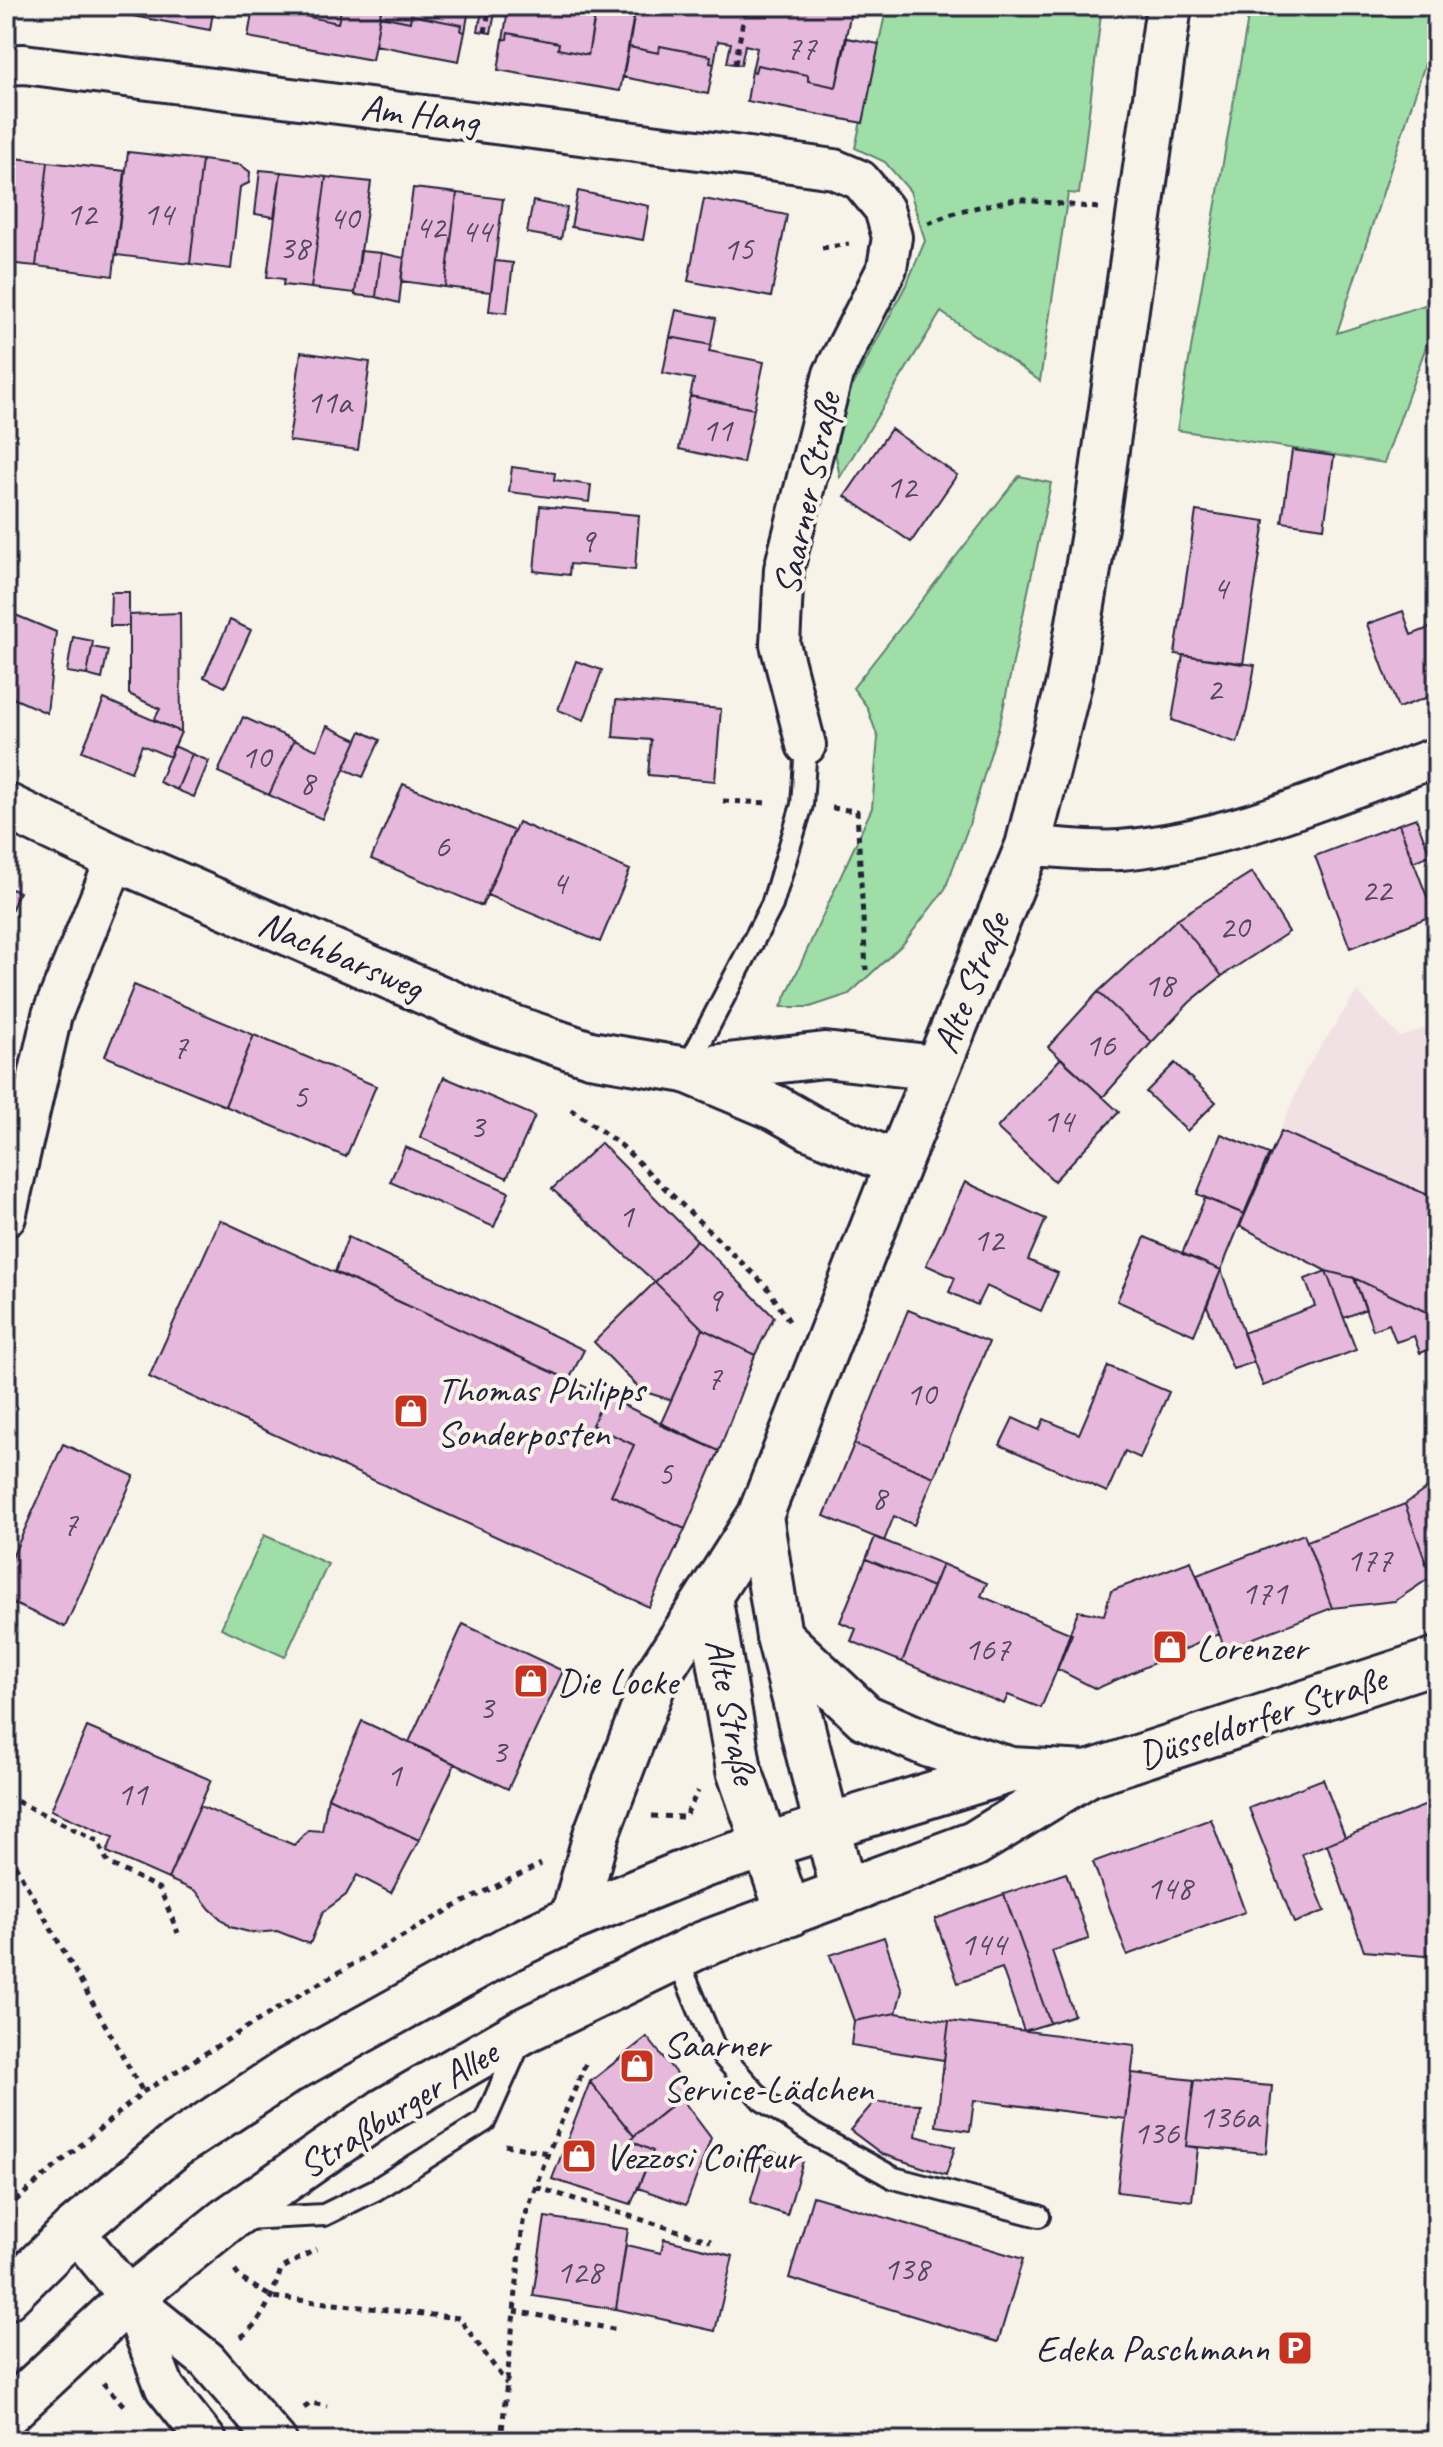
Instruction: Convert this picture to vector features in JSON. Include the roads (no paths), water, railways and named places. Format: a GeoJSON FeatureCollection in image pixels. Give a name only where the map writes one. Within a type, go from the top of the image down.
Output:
{"type":"FeatureCollection","features":[{"type":"Feature","properties":{"kind":"main road"},"geometry":{"type":"LineString","coordinates":[[1028,846],[1069,683],[1095,527],[1169,6]]}},
{"type":"Feature","properties":{"kind":"main road","name":"Nachbarsweg"},"geometry":{"type":"LineString","coordinates":[[6,806],[116,858],[490,1020],[590,1054],[686,1070],[898,1164]]}},
{"type":"Feature","properties":{"kind":"main road","name":"Alte Straße"},"geometry":{"type":"LineString","coordinates":[[789,1914],[739,1770],[709,1596],[760,1516],[936,1068],[1028,846]]}},
{"type":"Feature","properties":{"kind":"main road","name":"Nachbarsweg"},"geometry":{"type":"LineString","coordinates":[[686,1070],[825,1055],[936,1068]]}},
{"type":"Feature","properties":{"kind":"main road","name":"Alte Straße"},"geometry":{"type":"LineString","coordinates":[[760,1516],[779,1636],[844,1893]]}},
{"type":"Feature","properties":{"kind":"main road"},"geometry":{"type":"LineString","coordinates":[[573,1918],[596,1835],[655,1679],[709,1596]]}},
{"type":"Feature","properties":{"kind":"main road"},"geometry":{"type":"LineString","coordinates":[[779,1636],[865,1717],[930,1745],[1011,1770]]}},
{"type":"Feature","properties":{"kind":"main road","name":"Düsseldorfer Straße"},"geometry":{"type":"LineString","coordinates":[[844,1893],[974,1844],[1088,1774],[1434,1669]]}},
{"type":"Feature","properties":{"kind":"main road","name":"Düsseldorfer Straße"},"geometry":{"type":"LineString","coordinates":[[826,1828],[1011,1770],[1088,1774]]}},
{"type":"Feature","properties":{"kind":"main road"},"geometry":{"type":"LineString","coordinates":[[6,2297],[74,2230],[173,2147],[288,2071],[494,1956],[573,1918],[703,1865],[826,1828]]}},
{"type":"Feature","properties":{"kind":"main road","name":"Straßburger Allee"},"geometry":{"type":"LineString","coordinates":[[6,2414],[130,2298],[217,2228],[384,2111],[525,2030],[676,1955],[844,1893]]}},
{"type":"Feature","properties":{"kind":"street","name":"Am Hang"},"geometry":{"type":"LineString","coordinates":[[6,65],[24,64],[834,169],[860,180],[884,209],[892,237]]}},
{"type":"Feature","properties":{"kind":"street","name":"Saarner Straße"},"geometry":{"type":"LineString","coordinates":[[806,745],[780,644],[784,569],[833,374],[887,268],[892,237]]}},
{"type":"Feature","properties":{"kind":"street"},"geometry":{"type":"LineString","coordinates":[[1028,846],[1117,850],[1189,841],[1273,817],[1437,757]]}},
{"type":"Feature","properties":{"kind":"street"},"geometry":{"type":"LineString","coordinates":[[6,1217],[52,1015],[116,858]]}},
{"type":"Feature","properties":{"kind":"street"},"geometry":{"type":"LineString","coordinates":[[74,2230],[130,2298],[207,2360],[277,2441]]}},
{"type":"Feature","properties":{"kind":"street"},"geometry":{"type":"LineString","coordinates":[[130,2298],[165,2388],[207,2441]]}},
{"type":"Feature","properties":{"kind":"lane","name":"Saarner Straße"},"geometry":{"type":"LineString","coordinates":[[686,1070],[772,905],[802,805],[806,745]]}},
{"type":"Feature","properties":{"kind":"lane"},"geometry":{"type":"LineString","coordinates":[[676,1955],[714,2046],[762,2100],[815,2135],[894,2178],[1039,2216]]}},
{"type":"Feature","properties":{"kind":"lane"},"geometry":{"type":"LineString","coordinates":[[217,2228],[324,2215],[375,2190],[485,2121],[525,2030]]}},
{"type":"Feature","properties":{"kind":"place","name":"Thomas Philipps Sonderposten"},"geometry":{"type":"Point","coordinates":[411,1411]}},
{"type":"Feature","properties":{"kind":"place","name":"Lorenzer"},"geometry":{"type":"Point","coordinates":[1170,1647]}},
{"type":"Feature","properties":{"kind":"place","name":"Die Locke"},"geometry":{"type":"Point","coordinates":[531,1681]}},
{"type":"Feature","properties":{"kind":"place","name":"Saarner Service-Lädchen"},"geometry":{"type":"Point","coordinates":[637,2066]}},
{"type":"Feature","properties":{"kind":"place","name":"Vezzosi Coiffeur"},"geometry":{"type":"Point","coordinates":[579,2156]}},
{"type":"Feature","properties":{"kind":"place","name":"Edeka Paschmann"},"geometry":{"type":"Point","coordinates":[1295,2348]}}]}
